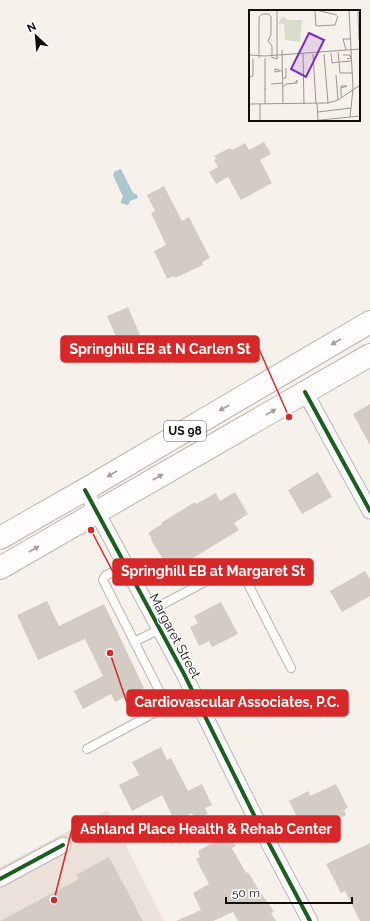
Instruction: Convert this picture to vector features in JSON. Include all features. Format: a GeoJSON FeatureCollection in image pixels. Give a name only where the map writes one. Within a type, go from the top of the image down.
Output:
{"type":"FeatureCollection","features":[{"type":"Feature","properties":{"kind":"main road","name":"US 98"},"geometry":{"type":"LineString","coordinates":[[0,538],[85,490],[370,322]]}},
{"type":"Feature","properties":{"kind":"main road","name":"US 98"},"geometry":{"type":"LineString","coordinates":[[0,568],[370,355]]}},
{"type":"Feature","properties":{"kind":"street"},"geometry":{"type":"LineString","coordinates":[[305,392],[370,511]]}},
{"type":"Feature","properties":{"kind":"street","name":"Margaret Street"},"geometry":{"type":"LineString","coordinates":[[85,490],[193,692],[255,817],[310,921]]}},
{"type":"Feature","properties":{"kind":"street"},"geometry":{"type":"LineString","coordinates":[[0,880],[63,845]]}},
{"type":"Feature","properties":{"kind":"lane"},"geometry":{"type":"LineString","coordinates":[[126,565],[105,576],[103,580],[167,706]]}},
{"type":"Feature","properties":{"kind":"lane"},"geometry":{"type":"LineString","coordinates":[[150,611],[233,567],[241,570],[291,668]]}},
{"type":"Feature","properties":{"kind":"lane"},"geometry":{"type":"LineString","coordinates":[[134,642],[160,629]]}},
{"type":"Feature","properties":{"kind":"lane"},"geometry":{"type":"LineString","coordinates":[[87,749],[193,692]]}},
{"type":"Feature","properties":{"kind":"shaded area"},"geometry":{"type":"Polygon","coordinates":[[[108,810],[164,921],[0,921],[0,867],[108,810]]]}},
{"type":"Feature","properties":{"kind":"water"},"geometry":{"type":"Polygon","coordinates":[[[121,169],[133,193],[137,195],[138,198],[130,201],[127,205],[121,203],[123,197],[113,175],[115,171],[121,169]]]}},
{"type":"Feature","properties":{"kind":"building"},"geometry":{"type":"Polygon","coordinates":[[[264,142],[271,154],[260,160],[272,183],[241,200],[228,177],[216,184],[209,172],[218,167],[214,160],[216,159],[214,156],[230,148],[232,150],[245,143],[249,150],[264,142]]]}},
{"type":"Feature","properties":{"kind":"building"},"geometry":{"type":"Polygon","coordinates":[[[164,186],[182,221],[189,217],[210,258],[202,262],[203,265],[175,278],[174,276],[167,279],[154,251],[166,245],[151,213],[155,211],[147,195],[164,186]]]}},
{"type":"Feature","properties":{"kind":"building"},"geometry":{"type":"Polygon","coordinates":[[[128,307],[148,354],[127,363],[107,316],[128,307]]]}},
{"type":"Feature","properties":{"kind":"building"},"geometry":{"type":"Polygon","coordinates":[[[370,404],[370,445],[353,414],[370,404]]]}},
{"type":"Feature","properties":{"kind":"building"},"geometry":{"type":"Polygon","coordinates":[[[318,472],[332,497],[302,514],[288,490],[318,472]]]}},
{"type":"Feature","properties":{"kind":"building"},"geometry":{"type":"Polygon","coordinates":[[[235,492],[248,514],[234,523],[239,530],[185,563],[184,562],[170,570],[148,533],[195,502],[196,504],[216,493],[220,501],[235,492]]]}},
{"type":"Feature","properties":{"kind":"building"},"geometry":{"type":"Polygon","coordinates":[[[365,571],[370,579],[370,596],[342,612],[330,591],[365,571]]]}},
{"type":"Feature","properties":{"kind":"building"},"geometry":{"type":"Polygon","coordinates":[[[47,601],[59,626],[104,604],[144,688],[115,702],[111,694],[83,709],[74,691],[103,676],[85,639],[38,660],[17,615],[47,601]]]}},
{"type":"Feature","properties":{"kind":"building"},"geometry":{"type":"Polygon","coordinates":[[[221,602],[238,634],[212,647],[209,641],[199,646],[190,627],[198,623],[194,616],[221,602]]]}},
{"type":"Feature","properties":{"kind":"building"},"geometry":{"type":"Polygon","coordinates":[[[161,747],[167,760],[171,758],[188,791],[202,784],[212,805],[205,808],[208,814],[195,821],[192,813],[175,822],[162,795],[132,811],[119,785],[139,775],[132,762],[161,747]]]}},
{"type":"Feature","properties":{"kind":"building"},"geometry":{"type":"Polygon","coordinates":[[[336,784],[348,808],[344,810],[346,815],[306,835],[289,801],[308,791],[310,796],[336,784]]]}},
{"type":"Feature","properties":{"kind":"building"},"geometry":{"type":"Polygon","coordinates":[[[229,834],[236,846],[232,848],[246,873],[248,872],[274,912],[271,913],[276,921],[238,921],[233,912],[213,921],[176,921],[201,910],[193,893],[209,884],[196,859],[200,857],[198,851],[229,834]]]}},
{"type":"Feature","properties":{"kind":"building"},"geometry":{"type":"Polygon","coordinates":[[[370,843],[370,921],[360,921],[345,891],[341,893],[326,864],[370,843]]]}},
{"type":"Feature","properties":{"kind":"building"},"geometry":{"type":"Polygon","coordinates":[[[109,857],[143,921],[0,921],[79,879],[76,875],[109,857]]]}},
{"type":"Feature","properties":{"kind":"cycle path"},"geometry":{"type":"LineString","coordinates":[[305,392],[370,511]]}},
{"type":"Feature","properties":{"kind":"cycle path"},"geometry":{"type":"LineString","coordinates":[[85,490],[184,674],[255,817],[310,921]]}},
{"type":"Feature","properties":{"kind":"cycle path"},"geometry":{"type":"LineString","coordinates":[[0,879],[63,845]]}},
{"type":"Feature","properties":{"kind":"place","name":"Springhill EB at N Carlen St"},"geometry":{"type":"Point","coordinates":[289,417]}},
{"type":"Feature","properties":{"kind":"place","name":"Springhill EB at Margaret St"},"geometry":{"type":"Point","coordinates":[91,530]}},
{"type":"Feature","properties":{"kind":"place","name":"Cardiovascular Associates, P.C."},"geometry":{"type":"Point","coordinates":[110,653]}},
{"type":"Feature","properties":{"kind":"place","name":"Ashland Place Health & Rehab Center"},"geometry":{"type":"Point","coordinates":[54,900]}}]}
